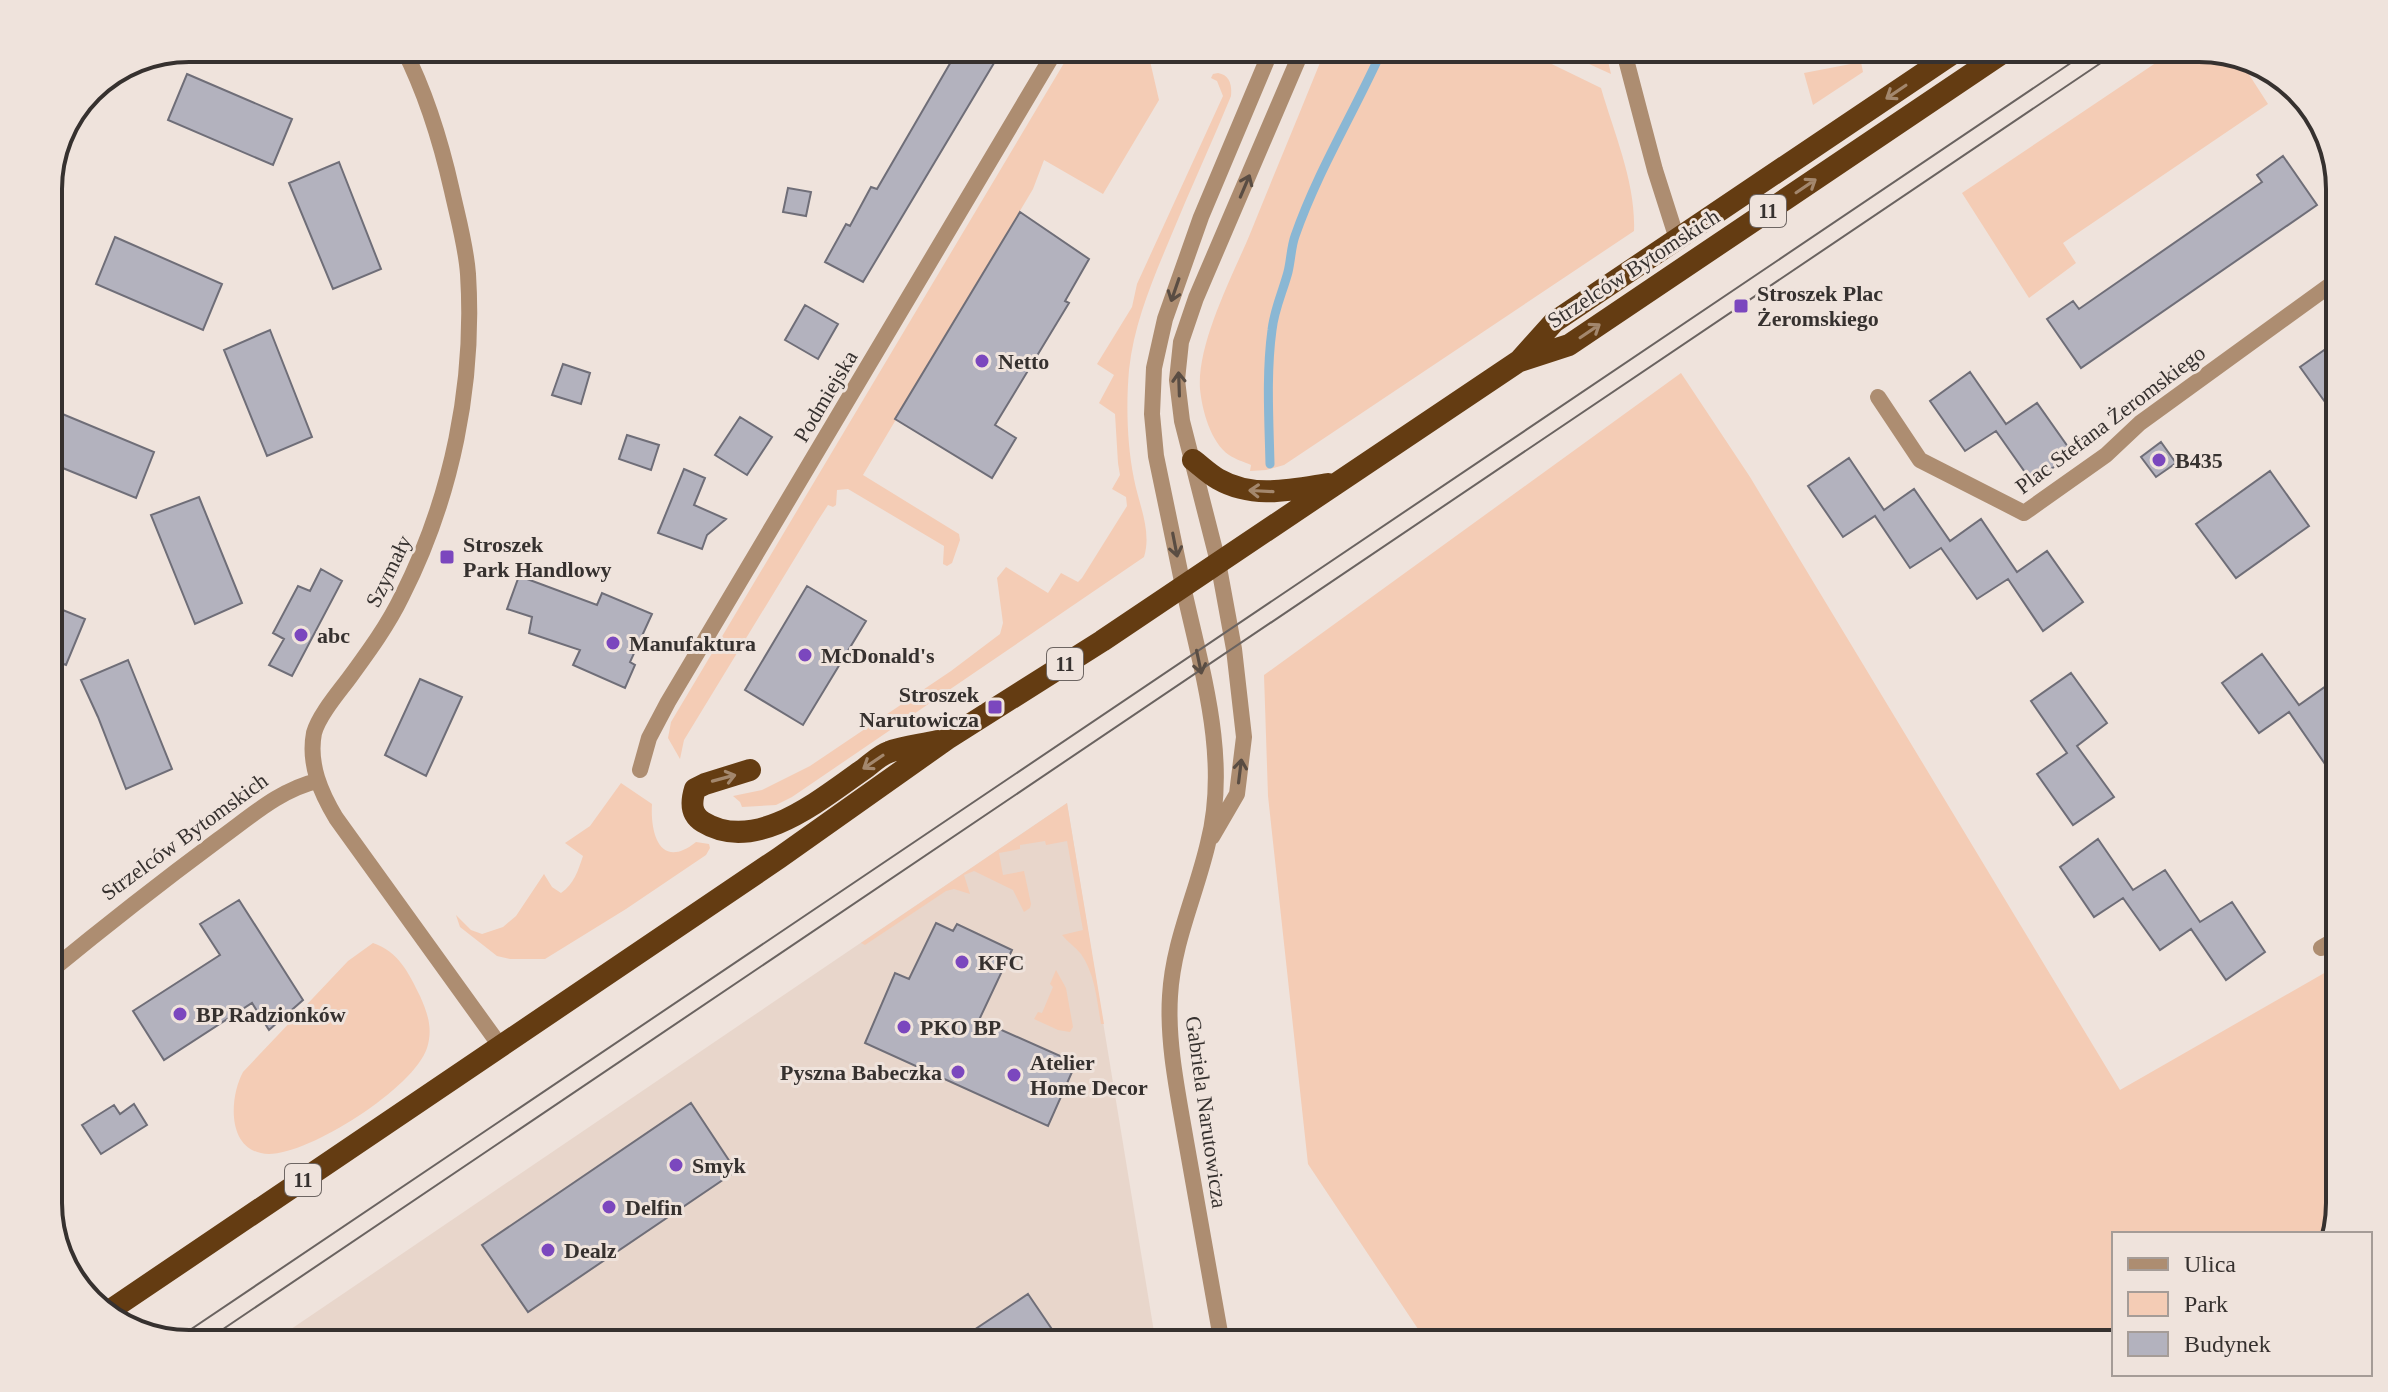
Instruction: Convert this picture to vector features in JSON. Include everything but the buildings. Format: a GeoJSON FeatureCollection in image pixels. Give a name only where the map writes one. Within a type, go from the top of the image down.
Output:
{"type":"FeatureCollection","features":[{"type":"Feature","properties":{"kind":"highway","name":"Strzelców Bytomskich"},"geometry":{"type":"LineString","coordinates":[[1218,562],[1519,361],[1554,322],[1940,62]]}},
{"type":"Feature","properties":{"kind":"highway","name":"Strzelców Bytomskich"},"geometry":{"type":"LineString","coordinates":[[1519,361],[1569,345],[1989,62]]}},
{"type":"Feature","properties":{"kind":"highway"},"geometry":{"type":"LineString","coordinates":[[1193,460],[1218,479],[1260,492],[1337,482]]}},
{"type":"Feature","properties":{"kind":"highway","name":"11"},"geometry":{"type":"LineString","coordinates":[[116,1307],[779,858],[947,739],[1102,641],[1218,562]]}},
{"type":"Feature","properties":{"kind":"highway"},"geometry":{"type":"LineString","coordinates":[[750,770],[695,789],[691,800],[697,817],[706,824],[737,831],[769,827],[790,818],[888,752],[947,739]]}},
{"type":"Feature","properties":{"kind":"street","name":"Szymały"},"geometry":{"type":"LineString","coordinates":[[410,62],[443,152],[465,253],[468,346],[463,401],[454,449],[431,530],[407,586],[380,634],[315,731],[313,757],[317,781],[336,818],[501,1047]]}},
{"type":"Feature","properties":{"kind":"street","name":"Podmiejska"},"geometry":{"type":"LineString","coordinates":[[640,770],[649,738],[668,702],[1049,62]]}},
{"type":"Feature","properties":{"kind":"street","name":"Gabriela Narutowicza"},"geometry":{"type":"LineString","coordinates":[[1220,1330],[1179,1103],[1170,998],[1174,959],[1209,841],[1216,746],[1156,456],[1152,414],[1154,368],[1165,319],[1196,230],[1266,62]]}},
{"type":"Feature","properties":{"kind":"street","name":"Gabriela Narutowicza"},"geometry":{"type":"LineString","coordinates":[[1209,841],[1237,794],[1244,737],[1234,649],[1218,562],[1182,421],[1177,380],[1181,342],[1196,298],[1297,62]]}},
{"type":"Feature","properties":{"kind":"street"},"geometry":{"type":"LineString","coordinates":[[1627,62],[1677,239]]}},
{"type":"Feature","properties":{"kind":"street","name":"Plac Stefana Żeromskiego"},"geometry":{"type":"LineString","coordinates":[[1878,397],[1920,460],[2024,513],[2106,455],[2140,423],[2326,288]]}},
{"type":"Feature","properties":{"kind":"street","name":"Strzelców Bytomskich"},"geometry":{"type":"LineString","coordinates":[[62,962],[141,898],[275,799],[299,785],[317,781]]}},
{"type":"Feature","properties":{"kind":"street"},"geometry":{"type":"LineString","coordinates":[[2321,948],[2326,945]]}},
{"type":"Feature","properties":{"kind":"shaded area"},"geometry":{"type":"Polygon","coordinates":[[[1067,803],[1154,1330],[290,1330],[1067,803]]]}},
{"type":"Feature","properties":{"kind":"green space"},"geometry":{"type":"Polygon","coordinates":[[[1065,62],[1150,62],[1159,100],[1103,194],[1044,160],[1033,189],[863,475],[959,534],[952,563],[947,566],[943,564],[944,546],[848,489],[837,490],[836,505],[828,505],[817,522],[684,740],[680,759],[668,738],[671,722],[1065,62]]]}},
{"type":"Feature","properties":{"kind":"green space"},"geometry":{"type":"Polygon","coordinates":[[[1320,62],[1548,62],[1601,88],[1628,177],[1634,213],[1634,231],[1284,465],[1250,471],[1251,465],[1231,456],[1217,443],[1208,425],[1200,389],[1204,351],[1210,331],[1320,62]]]}},
{"type":"Feature","properties":{"kind":"green space"},"geometry":{"type":"Polygon","coordinates":[[[1585,62],[1608,62],[1611,74],[1585,62]]]}},
{"type":"Feature","properties":{"kind":"green space"},"geometry":{"type":"Polygon","coordinates":[[[1861,62],[1863,72],[1813,105],[1804,73],[1861,62]]]}},
{"type":"Feature","properties":{"kind":"green space"},"geometry":{"type":"Polygon","coordinates":[[[2157,62],[2216,63],[2247,72],[2268,104],[2063,243],[2076,263],[2029,298],[1962,193],[2157,62]]]}},
{"type":"Feature","properties":{"kind":"green space"},"geometry":{"type":"Polygon","coordinates":[[[1218,73],[1229,81],[1231,96],[1151,285],[1129,370],[1129,439],[1134,479],[1146,528],[1144,557],[792,797],[776,805],[742,807],[733,796],[762,790],[810,766],[951,671],[1000,634],[1003,623],[997,578],[1006,567],[1048,593],[1061,573],[1078,582],[1082,578],[1127,506],[1126,497],[1112,489],[1120,475],[1115,414],[1099,403],[1114,375],[1097,364],[1132,307],[1137,284],[1223,96],[1217,81],[1211,78],[1218,73]]]}},
{"type":"Feature","properties":{"kind":"green space"},"geometry":{"type":"Polygon","coordinates":[[[1681,373],[1750,477],[2120,1090],[2326,972],[2326,1203],[2323,1232],[2112,1232],[2112,1330],[1419,1330],[1308,1164],[1268,796],[1264,675],[1681,373]]]}},
{"type":"Feature","properties":{"kind":"green space"},"geometry":{"type":"Polygon","coordinates":[[[621,783],[652,804],[653,827],[660,845],[674,852],[696,842],[709,844],[706,855],[545,959],[497,956],[460,927],[456,915],[471,930],[482,934],[503,927],[516,916],[544,874],[552,887],[561,893],[569,886],[583,856],[565,843],[590,826],[621,783]]]}},
{"type":"Feature","properties":{"kind":"green space"},"geometry":{"type":"Polygon","coordinates":[[[1067,803],[1104,1024],[1101,1024],[1095,988],[1086,962],[1062,935],[1083,930],[1067,841],[1020,845],[1020,849],[999,853],[1003,875],[1024,871],[1031,904],[1024,912],[1013,890],[974,871],[964,875],[970,894],[954,889],[946,891],[865,945],[861,943],[1067,803]]]}},
{"type":"Feature","properties":{"kind":"green space"},"geometry":{"type":"Polygon","coordinates":[[[373,943],[389,951],[402,964],[425,1009],[430,1028],[429,1041],[418,1064],[382,1099],[334,1131],[287,1151],[269,1154],[255,1151],[238,1134],[235,1122],[235,1096],[243,1072],[348,961],[373,943]]]}},
{"type":"Feature","properties":{"kind":"green space"},"geometry":{"type":"Polygon","coordinates":[[[1056,970],[1066,988],[1073,1027],[1070,1032],[1034,1019],[1038,1012],[1042,1013],[1053,987],[1050,984],[1056,970]]]}},
{"type":"Feature","properties":{"kind":"waterway"},"geometry":{"type":"LineString","coordinates":[[1270,464],[1270,347],[1294,240],[1315,188],[1376,62]]}},
{"type":"Feature","properties":{"kind":"tram line"},"geometry":{"type":"LineString","coordinates":[[190,1330],[2072,62]]}},
{"type":"Feature","properties":{"kind":"tram line"},"geometry":{"type":"LineString","coordinates":[[222,1330],[2102,62]]}},
{"type":"Feature","properties":{"kind":"place","name":"Stroszek Plac Żeromskiego"},"geometry":{"type":"Point","coordinates":[1741,306]}},
{"type":"Feature","properties":{"kind":"place","name":"Netto"},"geometry":{"type":"Point","coordinates":[982,361]}},
{"type":"Feature","properties":{"kind":"place","name":"B435"},"geometry":{"type":"Point","coordinates":[2159,460]}},
{"type":"Feature","properties":{"kind":"place","name":"Stroszek Park Handlowy"},"geometry":{"type":"Point","coordinates":[447,557]}},
{"type":"Feature","properties":{"kind":"place","name":"abc"},"geometry":{"type":"Point","coordinates":[301,635]}},
{"type":"Feature","properties":{"kind":"place","name":"Manufaktura"},"geometry":{"type":"Point","coordinates":[613,643]}},
{"type":"Feature","properties":{"kind":"place","name":"McDonald's"},"geometry":{"type":"Point","coordinates":[805,655]}},
{"type":"Feature","properties":{"kind":"place","name":"Stroszek Narutowicza"},"geometry":{"type":"Point","coordinates":[995,707]}},
{"type":"Feature","properties":{"kind":"place","name":"KFC"},"geometry":{"type":"Point","coordinates":[962,962]}},
{"type":"Feature","properties":{"kind":"place","name":"BP Radzionków"},"geometry":{"type":"Point","coordinates":[180,1014]}},
{"type":"Feature","properties":{"kind":"place","name":"PKO BP"},"geometry":{"type":"Point","coordinates":[904,1027]}},
{"type":"Feature","properties":{"kind":"place","name":"Pyszna Babeczka"},"geometry":{"type":"Point","coordinates":[958,1072]}},
{"type":"Feature","properties":{"kind":"place","name":"Atelier Home Decor"},"geometry":{"type":"Point","coordinates":[1014,1075]}},
{"type":"Feature","properties":{"kind":"place","name":"Smyk"},"geometry":{"type":"Point","coordinates":[676,1165]}},
{"type":"Feature","properties":{"kind":"place","name":"Delfin"},"geometry":{"type":"Point","coordinates":[609,1207]}},
{"type":"Feature","properties":{"kind":"place","name":"Dealz"},"geometry":{"type":"Point","coordinates":[548,1250]}}]}
